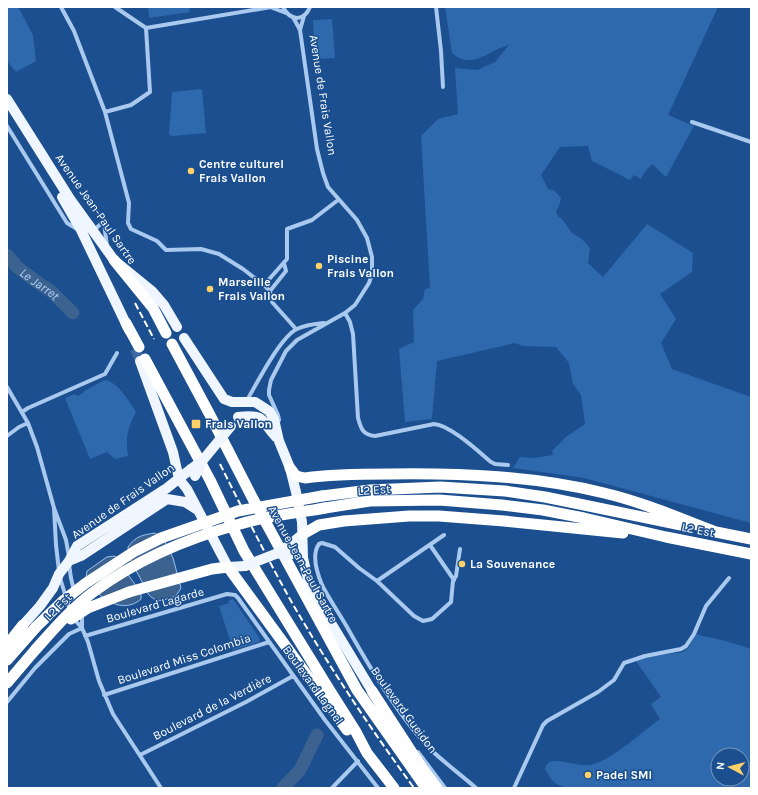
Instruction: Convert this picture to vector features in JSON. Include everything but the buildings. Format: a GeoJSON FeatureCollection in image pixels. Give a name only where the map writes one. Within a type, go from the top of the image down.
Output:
{"type":"FeatureCollection","features":[{"type":"Feature","properties":{"kind":"highway","name":"Avenue Jean-Paul Sartre"},"geometry":{"type":"LineString","coordinates":[[114,260],[153,308],[166,333]]}},
{"type":"Feature","properties":{"kind":"highway","name":"Avenue Jean-Paul Sartre"},"geometry":{"type":"LineString","coordinates":[[126,323],[137,348]]}},
{"type":"Feature","properties":{"kind":"highway","name":"Avenue Jean-Paul Sartre"},"geometry":{"type":"LineString","coordinates":[[172,344],[253,499],[357,690],[426,788]]}},
{"type":"Feature","properties":{"kind":"highway"},"geometry":{"type":"LineString","coordinates":[[143,360],[210,480],[244,551],[356,732],[367,753]]}},
{"type":"Feature","properties":{"kind":"highway"},"geometry":{"type":"LineString","coordinates":[[290,468],[296,476],[305,478],[371,474],[426,473],[495,476],[548,482],[604,493],[648,506],[713,531]]}},
{"type":"Feature","properties":{"kind":"highway","name":"L2 Est"},"geometry":{"type":"LineString","coordinates":[[7,660],[36,627],[64,600],[86,583],[135,551],[161,538],[238,511],[322,496],[370,490],[440,487],[505,491],[545,497],[751,539]]}},
{"type":"Feature","properties":{"kind":"highway","name":"L2 Est"},"geometry":{"type":"LineString","coordinates":[[36,649],[70,612],[92,593],[141,562],[190,540],[242,523],[370,501],[439,500],[543,510],[751,554]]}},
{"type":"Feature","properties":{"kind":"highway"},"geometry":{"type":"LineString","coordinates":[[302,534],[319,525],[409,516],[439,516],[504,520],[666,537]]}},
{"type":"Feature","properties":{"kind":"highway"},"geometry":{"type":"LineString","coordinates":[[7,683],[36,649],[77,614],[88,608],[129,592],[207,570],[228,566],[330,708],[394,788]]}},
{"type":"Feature","properties":{"kind":"highway"},"geometry":{"type":"LineString","coordinates":[[7,645],[23,626]]}},
{"type":"Feature","properties":{"kind":"highway"},"geometry":{"type":"LineString","coordinates":[[372,691],[422,768],[437,788]]}},
{"type":"Feature","properties":{"kind":"main road","name":"Avenue Jean-Paul Sartre"},"geometry":{"type":"LineString","coordinates":[[7,99],[70,199],[114,260]]}},
{"type":"Feature","properties":{"kind":"main road","name":"Avenue Jean-Paul Sartre"},"geometry":{"type":"LineString","coordinates":[[7,102],[81,230],[126,323]]}},
{"type":"Feature","properties":{"kind":"main road"},"geometry":{"type":"LineString","coordinates":[[114,260],[152,291],[164,305],[177,327]]}},
{"type":"Feature","properties":{"kind":"main road"},"geometry":{"type":"LineString","coordinates":[[184,338],[224,398],[232,402],[255,402],[270,411],[274,419],[279,441]]}},
{"type":"Feature","properties":{"kind":"main road"},"geometry":{"type":"LineString","coordinates":[[143,360],[182,483],[228,566],[245,566],[290,550],[302,534]]}},
{"type":"Feature","properties":{"kind":"main road"},"geometry":{"type":"LineString","coordinates":[[182,483],[231,426],[246,402]]}},
{"type":"Feature","properties":{"kind":"main road"},"geometry":{"type":"LineString","coordinates":[[238,417],[259,417],[279,441]]}},
{"type":"Feature","properties":{"kind":"main road","name":"Avenue de Frais Vallon"},"geometry":{"type":"LineString","coordinates":[[279,441],[290,468],[301,516],[302,534]]}},
{"type":"Feature","properties":{"kind":"main road","name":"Avenue de Frais Vallon"},"geometry":{"type":"LineString","coordinates":[[69,561],[77,546],[182,483]]}},
{"type":"Feature","properties":{"kind":"main road","name":"Avenue de Frais Vallon"},"geometry":{"type":"LineString","coordinates":[[69,561],[81,556],[167,499],[185,502],[196,509]]}},
{"type":"Feature","properties":{"kind":"main road","name":"Boulevard Gueidon"},"geometry":{"type":"LineString","coordinates":[[302,534],[303,558],[308,579],[325,613],[372,691]]}},
{"type":"Feature","properties":{"kind":"main road"},"geometry":{"type":"LineString","coordinates":[[23,626],[53,588],[59,574],[69,561]]}},
{"type":"Feature","properties":{"kind":"street"},"geometry":{"type":"LineString","coordinates":[[61,7],[74,31],[105,112],[129,203],[128,223],[131,229],[157,240],[166,250],[200,249],[213,252],[243,269],[270,291],[272,302],[296,329],[280,345],[269,361],[246,402]]}},
{"type":"Feature","properties":{"kind":"street"},"geometry":{"type":"LineString","coordinates":[[115,7],[146,28],[271,7],[286,12],[293,17],[299,18],[304,16]]}},
{"type":"Feature","properties":{"kind":"street"},"geometry":{"type":"LineString","coordinates":[[283,7],[286,12]]}},
{"type":"Feature","properties":{"kind":"street","name":"Avenue de Frais Vallon"},"geometry":{"type":"LineString","coordinates":[[300,30],[304,16],[310,7]]}},
{"type":"Feature","properties":{"kind":"street"},"geometry":{"type":"LineString","coordinates":[[436,7],[443,87]]}},
{"type":"Feature","properties":{"kind":"street","name":"Avenue de Frais Vallon"},"geometry":{"type":"LineString","coordinates":[[279,441],[280,428],[278,415],[269,390],[272,380],[286,351],[294,342],[345,313],[355,305],[369,283],[372,274],[372,258],[367,238],[362,227],[328,187],[317,149],[300,30],[293,17]]}},
{"type":"Feature","properties":{"kind":"street"},"geometry":{"type":"LineString","coordinates":[[105,112],[131,105],[150,92],[146,28]]}},
{"type":"Feature","properties":{"kind":"street"},"geometry":{"type":"LineString","coordinates":[[692,122],[751,142]]}},
{"type":"Feature","properties":{"kind":"street"},"geometry":{"type":"LineString","coordinates":[[7,126],[67,223],[81,230],[93,231],[103,222]]}},
{"type":"Feature","properties":{"kind":"street"},"geometry":{"type":"LineString","coordinates":[[264,285],[287,259],[287,230],[312,220],[338,200]]}},
{"type":"Feature","properties":{"kind":"street"},"geometry":{"type":"LineString","coordinates":[[103,216],[108,250]]}},
{"type":"Feature","properties":{"kind":"street"},"geometry":{"type":"LineString","coordinates":[[270,291],[286,271],[284,263]]}},
{"type":"Feature","properties":{"kind":"street"},"geometry":{"type":"LineString","coordinates":[[345,313],[350,322],[353,334],[358,418],[361,429],[364,433],[369,436],[375,436],[434,424],[439,425],[453,433],[491,462],[495,464],[508,465]]}},
{"type":"Feature","properties":{"kind":"street","name":"Avenue de Frais Vallon"},"geometry":{"type":"LineString","coordinates":[[296,329],[328,322]]}},
{"type":"Feature","properties":{"kind":"street"},"geometry":{"type":"LineString","coordinates":[[22,412],[105,374],[117,353]]}},
{"type":"Feature","properties":{"kind":"street"},"geometry":{"type":"LineString","coordinates":[[7,387],[28,423],[37,447],[54,508],[66,540],[71,578],[75,594]]}},
{"type":"Feature","properties":{"kind":"street"},"geometry":{"type":"LineString","coordinates":[[7,436],[19,427],[28,423]]}},
{"type":"Feature","properties":{"kind":"street"},"geometry":{"type":"LineString","coordinates":[[54,508],[59,574],[73,619],[82,628],[104,695],[113,714],[161,788]]}},
{"type":"Feature","properties":{"kind":"street"},"geometry":{"type":"LineString","coordinates":[[444,535],[377,581],[414,616],[423,621],[432,619],[451,602],[460,549]]}},
{"type":"Feature","properties":{"kind":"street","name":"Boulevard Gueidon"},"geometry":{"type":"LineString","coordinates":[[377,581],[359,568],[335,547],[322,543],[318,544],[316,547],[316,566],[322,585],[372,671],[428,747],[476,788]]}},
{"type":"Feature","properties":{"kind":"street"},"geometry":{"type":"LineString","coordinates":[[430,545],[454,580]]}},
{"type":"Feature","properties":{"kind":"street"},"geometry":{"type":"LineString","coordinates":[[514,788],[543,725],[547,721],[598,692],[609,684],[614,680],[624,663],[645,656],[681,649],[686,646],[694,634],[706,606],[729,578]]}},
{"type":"Feature","properties":{"kind":"street","name":"Boulevard Lagarde"},"geometry":{"type":"LineString","coordinates":[[85,636],[231,594]]}},
{"type":"Feature","properties":{"kind":"street","name":"Boulevard Lagnel"},"geometry":{"type":"LineString","coordinates":[[231,594],[238,598],[293,676],[378,788]]}},
{"type":"Feature","properties":{"kind":"street"},"geometry":{"type":"LineString","coordinates":[[78,601],[83,616],[82,628]]}},
{"type":"Feature","properties":{"kind":"street"},"geometry":{"type":"LineString","coordinates":[[7,702],[36,668],[69,634],[82,628]]}},
{"type":"Feature","properties":{"kind":"street","name":"Boulevard Miss Colombia"},"geometry":{"type":"LineString","coordinates":[[104,695],[269,642]]}},
{"type":"Feature","properties":{"kind":"street","name":"Boulevard de la Verdière"},"geometry":{"type":"LineString","coordinates":[[140,755],[246,702],[293,676]]}},
{"type":"Feature","properties":{"kind":"street","name":"Boulevard Gueidon"},"geometry":{"type":"LineString","coordinates":[[372,691],[445,788]]}},
{"type":"Feature","properties":{"kind":"street"},"geometry":{"type":"LineString","coordinates":[[332,788],[358,761]]}},
{"type":"Feature","properties":{"kind":"shaded area"},"geometry":{"type":"Polygon","coordinates":[[[7,7],[18,7],[33,35],[36,61],[16,72],[7,61],[7,7]]]}},
{"type":"Feature","properties":{"kind":"shaded area"},"geometry":{"type":"Polygon","coordinates":[[[148,7],[189,7],[190,12],[149,18],[148,7]]]}},
{"type":"Feature","properties":{"kind":"shaded area"},"geometry":{"type":"Polygon","coordinates":[[[445,7],[718,7],[668,115],[694,126],[666,177],[652,164],[641,179],[634,175],[630,180],[592,161],[588,146],[560,147],[541,175],[548,189],[555,191],[561,198],[556,211],[558,216],[563,220],[572,233],[582,239],[590,248],[588,263],[603,277],[647,224],[693,253],[692,272],[660,294],[676,319],[661,343],[672,369],[751,397],[751,523],[584,478],[513,468],[520,457],[534,458],[553,455],[552,451],[566,437],[585,424],[581,395],[573,384],[569,363],[556,347],[523,346],[515,343],[437,361],[432,419],[405,422],[399,349],[414,342],[413,310],[423,299],[425,289],[430,288],[421,136],[438,119],[458,114],[455,68],[477,70],[495,62],[509,45],[474,60],[460,58],[452,53],[445,7]]]}},
{"type":"Feature","properties":{"kind":"shaded area"},"geometry":{"type":"Polygon","coordinates":[[[332,19],[335,58],[315,59],[313,20],[332,19]]]}},
{"type":"Feature","properties":{"kind":"shaded area"},"geometry":{"type":"Polygon","coordinates":[[[202,89],[206,133],[172,136],[169,134],[172,92],[202,89]]]}},
{"type":"Feature","properties":{"kind":"shaded area"},"geometry":{"type":"Polygon","coordinates":[[[105,380],[110,381],[118,388],[136,412],[128,433],[128,456],[115,459],[107,452],[90,459],[65,398],[75,394],[78,396],[84,391],[105,380]]]}},
{"type":"Feature","properties":{"kind":"shaded area"},"geometry":{"type":"Polygon","coordinates":[[[155,533],[164,540],[173,558],[181,588],[176,596],[161,600],[155,600],[149,595],[129,557],[128,547],[134,540],[146,534],[155,533]]]}},
{"type":"Feature","properties":{"kind":"shaded area"},"geometry":{"type":"Polygon","coordinates":[[[115,556],[141,593],[141,599],[136,603],[125,606],[108,601],[98,593],[86,578],[87,571],[107,557],[115,556]]]}},
{"type":"Feature","properties":{"kind":"shaded area"},"geometry":{"type":"Polygon","coordinates":[[[233,599],[260,639],[259,642],[233,650],[219,606],[229,603],[228,601],[233,599]]]}},
{"type":"Feature","properties":{"kind":"shaded area"},"geometry":{"type":"Polygon","coordinates":[[[696,634],[751,649],[751,788],[568,788],[554,782],[545,769],[549,762],[558,761],[580,765],[590,765],[599,762],[617,752],[660,719],[651,704],[661,697],[636,661],[647,657],[683,652],[688,648],[696,634]]]}},
{"type":"Feature","properties":{"kind":"waterway","name":"Le Jarret"},"geometry":{"type":"LineString","coordinates":[[7,255],[17,267],[52,292],[73,313]]}},
{"type":"Feature","properties":{"kind":"waterway","name":"Le Jarret"},"geometry":{"type":"LineString","coordinates":[[283,788],[300,770],[317,735]]}},
{"type":"Feature","properties":{"kind":"tunnel"},"geometry":{"type":"LineString","coordinates":[[135,349],[140,361]]}},
{"type":"Feature","properties":{"kind":"railway"},"geometry":{"type":"LineString","coordinates":[[135,303],[154,339]]}},
{"type":"Feature","properties":{"kind":"railway"},"geometry":{"type":"LineString","coordinates":[[220,464],[246,516],[305,625],[350,696],[414,788]]}},
{"type":"Feature","properties":{"kind":"place","name":"Centre culturel Frais Vallon"},"geometry":{"type":"Point","coordinates":[191,171]}},
{"type":"Feature","properties":{"kind":"place","name":"Piscine Frais Vallon"},"geometry":{"type":"Point","coordinates":[319,266]}},
{"type":"Feature","properties":{"kind":"place","name":"Marseille Frais Vallon"},"geometry":{"type":"Point","coordinates":[210,289]}},
{"type":"Feature","properties":{"kind":"place","name":"Frais Vallon"},"geometry":{"type":"Point","coordinates":[196,424]}},
{"type":"Feature","properties":{"kind":"place","name":"La Souvenance"},"geometry":{"type":"Point","coordinates":[462,564]}},
{"type":"Feature","properties":{"kind":"place","name":"Padel SMI"},"geometry":{"type":"Point","coordinates":[588,775]}}]}
